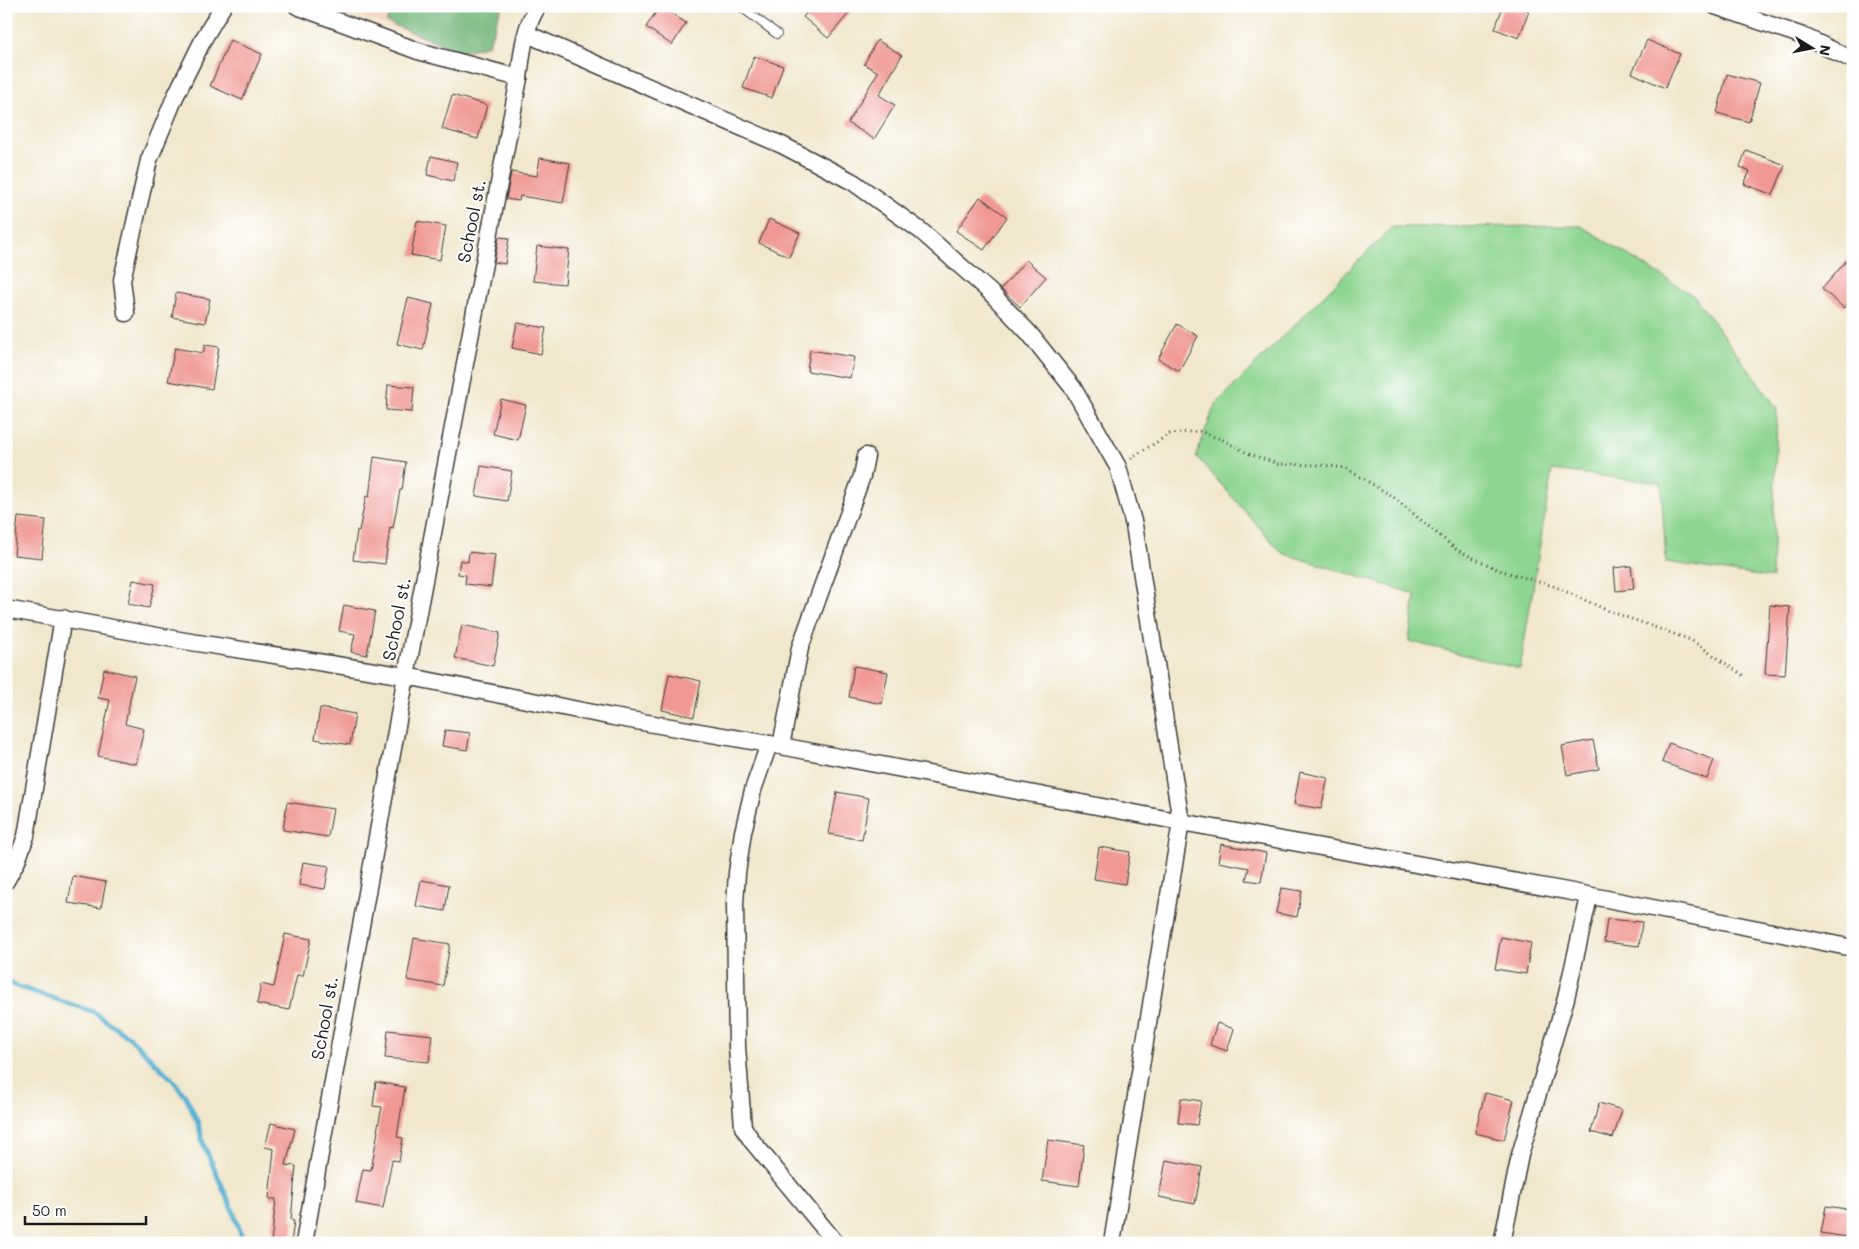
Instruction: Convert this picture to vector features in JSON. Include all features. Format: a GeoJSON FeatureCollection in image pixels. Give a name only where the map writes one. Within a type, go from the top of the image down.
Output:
{"type":"FeatureCollection","features":[{"type":"Feature","properties":{"kind":"street"},"geometry":{"type":"LineString","coordinates":[[126,314],[122,280],[149,160],[175,97],[204,38],[223,6]]}},
{"type":"Feature","properties":{"kind":"street"},"geometry":{"type":"LineString","coordinates":[[297,6],[418,51],[519,78]]}},
{"type":"Feature","properties":{"kind":"street","name":"School st."},"geometry":{"type":"LineString","coordinates":[[304,1243],[406,676],[530,18],[538,6]]}},
{"type":"Feature","properties":{"kind":"street"},"geometry":{"type":"LineString","coordinates":[[1715,6],[1802,36],[1853,60]]}},
{"type":"Feature","properties":{"kind":"street"},"geometry":{"type":"LineString","coordinates":[[527,34],[782,145],[854,182],[914,226],[990,292],[1029,333],[1073,388],[1118,467],[1134,525],[1181,822],[1112,1243]]}},
{"type":"Feature","properties":{"kind":"street"},"geometry":{"type":"LineString","coordinates":[[836,1243],[752,1142],[743,1127],[737,1047],[735,904],[743,832],[753,790],[775,745],[800,648],[862,476],[866,456]]}},
{"type":"Feature","properties":{"kind":"street"},"geometry":{"type":"LineString","coordinates":[[6,609],[185,641],[406,676],[613,717],[775,745],[1181,822],[1590,896],[1853,948]]}},
{"type":"Feature","properties":{"kind":"street"},"geometry":{"type":"LineString","coordinates":[[6,881],[17,860],[26,836],[62,618]]}},
{"type":"Feature","properties":{"kind":"street"},"geometry":{"type":"LineString","coordinates":[[1502,1243],[1520,1155],[1566,998],[1590,896]]}},
{"type":"Feature","properties":{"kind":"lane"},"geometry":{"type":"LineString","coordinates":[[740,6],[777,34]]}},
{"type":"Feature","properties":{"kind":"path"},"geometry":{"type":"LineString","coordinates":[[1118,467],[1170,434],[1198,431],[1223,440],[1246,454],[1278,464],[1322,465],[1345,468],[1392,496],[1457,550],[1499,570],[1556,587],[1609,611],[1691,640],[1744,676]]}},
{"type":"Feature","properties":{"kind":"shaded area"},"geometry":{"type":"Polygon","coordinates":[[[338,6],[504,6],[489,47],[462,56],[338,6]]]}},
{"type":"Feature","properties":{"kind":"green space"},"geometry":{"type":"Polygon","coordinates":[[[395,6],[502,6],[488,45],[461,52],[386,22],[395,6]]]}},
{"type":"Feature","properties":{"kind":"green space"},"geometry":{"type":"Polygon","coordinates":[[[1581,226],[1694,296],[1777,408],[1772,578],[1666,562],[1661,483],[1552,470],[1520,669],[1409,641],[1415,594],[1282,553],[1196,456],[1215,405],[1392,227],[1581,226]]]}},
{"type":"Feature","properties":{"kind":"building"},"geometry":{"type":"Polygon","coordinates":[[[660,6],[686,23],[672,45],[646,27],[660,6]]]}},
{"type":"Feature","properties":{"kind":"building"},"geometry":{"type":"Polygon","coordinates":[[[813,6],[855,6],[828,38],[803,17],[813,6]]]}},
{"type":"Feature","properties":{"kind":"building"},"geometry":{"type":"Polygon","coordinates":[[[1503,6],[1517,6],[1529,11],[1519,38],[1495,29],[1503,6]]]}},
{"type":"Feature","properties":{"kind":"building"},"geometry":{"type":"Polygon","coordinates":[[[230,40],[262,54],[242,100],[210,86],[230,40]]]}},
{"type":"Feature","properties":{"kind":"building"},"geometry":{"type":"Polygon","coordinates":[[[877,40],[902,55],[879,95],[895,105],[874,139],[848,123],[878,72],[864,64],[877,40]]]}},
{"type":"Feature","properties":{"kind":"building"},"geometry":{"type":"Polygon","coordinates":[[[1647,40],[1680,54],[1665,88],[1632,73],[1647,40]]]}},
{"type":"Feature","properties":{"kind":"building"},"geometry":{"type":"Polygon","coordinates":[[[754,56],[783,66],[772,98],[743,88],[754,56]]]}},
{"type":"Feature","properties":{"kind":"building"},"geometry":{"type":"Polygon","coordinates":[[[1727,74],[1760,83],[1749,122],[1717,113],[1727,74]]]}},
{"type":"Feature","properties":{"kind":"building"},"geometry":{"type":"Polygon","coordinates":[[[452,95],[487,105],[478,139],[442,129],[452,95]]]}},
{"type":"Feature","properties":{"kind":"building"},"geometry":{"type":"Polygon","coordinates":[[[1746,150],[1785,165],[1773,195],[1744,184],[1750,171],[1740,167],[1746,150]]]}},
{"type":"Feature","properties":{"kind":"building"},"geometry":{"type":"Polygon","coordinates":[[[431,156],[457,162],[453,181],[427,175],[431,156]]]}},
{"type":"Feature","properties":{"kind":"building"},"geometry":{"type":"Polygon","coordinates":[[[540,158],[570,163],[563,203],[520,196],[519,201],[506,199],[511,172],[537,176],[540,158]]]}},
{"type":"Feature","properties":{"kind":"building"},"geometry":{"type":"Polygon","coordinates":[[[980,197],[1007,217],[984,250],[956,231],[980,197]]]}},
{"type":"Feature","properties":{"kind":"building"},"geometry":{"type":"Polygon","coordinates":[[[769,219],[800,233],[789,257],[759,243],[769,219]]]}},
{"type":"Feature","properties":{"kind":"building"},"geometry":{"type":"Polygon","coordinates":[[[417,221],[446,226],[440,260],[411,255],[417,221]]]}},
{"type":"Feature","properties":{"kind":"building"},"geometry":{"type":"Polygon","coordinates":[[[499,237],[509,238],[505,264],[494,262],[499,237]]]}},
{"type":"Feature","properties":{"kind":"building"},"geometry":{"type":"Polygon","coordinates":[[[537,246],[569,250],[565,284],[533,281],[537,246]]]}},
{"type":"Feature","properties":{"kind":"building"},"geometry":{"type":"Polygon","coordinates":[[[1853,253],[1853,297],[1844,308],[1822,289],[1853,253]]]}},
{"type":"Feature","properties":{"kind":"building"},"geometry":{"type":"Polygon","coordinates":[[[1026,260],[1046,277],[1020,307],[1001,289],[1026,260]]]}},
{"type":"Feature","properties":{"kind":"building"},"geometry":{"type":"Polygon","coordinates":[[[176,293],[210,299],[205,323],[172,317],[176,293]]]}},
{"type":"Feature","properties":{"kind":"building"},"geometry":{"type":"Polygon","coordinates":[[[408,298],[433,304],[423,350],[397,344],[408,298]]]}},
{"type":"Feature","properties":{"kind":"building"},"geometry":{"type":"Polygon","coordinates":[[[517,323],[546,328],[541,354],[512,348],[517,323]]]}},
{"type":"Feature","properties":{"kind":"building"},"geometry":{"type":"Polygon","coordinates":[[[1177,324],[1198,336],[1179,371],[1158,359],[1177,324]]]}},
{"type":"Feature","properties":{"kind":"building"},"geometry":{"type":"Polygon","coordinates":[[[205,345],[219,347],[212,389],[168,381],[175,348],[203,353],[205,345]]]}},
{"type":"Feature","properties":{"kind":"building"},"geometry":{"type":"Polygon","coordinates":[[[810,350],[854,357],[850,378],[807,371],[810,350]]]}},
{"type":"Feature","properties":{"kind":"building"},"geometry":{"type":"Polygon","coordinates":[[[388,385],[414,387],[412,412],[386,410],[388,385]]]}},
{"type":"Feature","properties":{"kind":"building"},"geometry":{"type":"Polygon","coordinates":[[[501,399],[526,405],[518,440],[493,434],[501,399]]]}},
{"type":"Feature","properties":{"kind":"building"},"geometry":{"type":"Polygon","coordinates":[[[374,457],[406,462],[393,528],[390,527],[385,564],[353,560],[357,530],[359,531],[366,496],[369,497],[374,457]]]}},
{"type":"Feature","properties":{"kind":"building"},"geometry":{"type":"Polygon","coordinates":[[[481,466],[512,471],[507,501],[476,496],[481,466]]]}},
{"type":"Feature","properties":{"kind":"building"},"geometry":{"type":"Polygon","coordinates":[[[18,517],[46,520],[42,558],[14,555],[18,517]]]}},
{"type":"Feature","properties":{"kind":"building"},"geometry":{"type":"Polygon","coordinates":[[[469,552],[495,555],[491,587],[465,584],[466,575],[458,574],[460,560],[468,562],[469,552]]]}},
{"type":"Feature","properties":{"kind":"building"},"geometry":{"type":"Polygon","coordinates":[[[1631,566],[1634,589],[1616,591],[1614,568],[1631,566]]]}},
{"type":"Feature","properties":{"kind":"building"},"geometry":{"type":"Polygon","coordinates":[[[133,580],[155,584],[149,608],[128,604],[133,580]]]}},
{"type":"Feature","properties":{"kind":"building"},"geometry":{"type":"Polygon","coordinates":[[[344,605],[375,611],[367,655],[351,652],[355,634],[339,631],[344,605]]]}},
{"type":"Feature","properties":{"kind":"building"},"geometry":{"type":"Polygon","coordinates":[[[1770,605],[1790,607],[1785,675],[1765,674],[1770,605]]]}},
{"type":"Feature","properties":{"kind":"building"},"geometry":{"type":"Polygon","coordinates":[[[462,625],[500,633],[493,666],[455,658],[462,625]]]}},
{"type":"Feature","properties":{"kind":"building"},"geometry":{"type":"Polygon","coordinates":[[[854,666],[888,672],[882,704],[849,697],[854,666]]]}},
{"type":"Feature","properties":{"kind":"building"},"geometry":{"type":"Polygon","coordinates":[[[104,669],[135,676],[125,724],[144,729],[136,764],[98,756],[110,700],[98,698],[104,669]]]}},
{"type":"Feature","properties":{"kind":"building"},"geometry":{"type":"Polygon","coordinates":[[[669,674],[701,681],[694,717],[662,710],[669,674]]]}},
{"type":"Feature","properties":{"kind":"building"},"geometry":{"type":"Polygon","coordinates":[[[320,708],[355,714],[350,745],[315,739],[320,708]]]}},
{"type":"Feature","properties":{"kind":"building"},"geometry":{"type":"Polygon","coordinates":[[[445,730],[470,733],[467,750],[442,746],[445,730]]]}},
{"type":"Feature","properties":{"kind":"building"},"geometry":{"type":"Polygon","coordinates":[[[1593,740],[1599,769],[1567,775],[1562,746],[1593,740]]]}},
{"type":"Feature","properties":{"kind":"building"},"geometry":{"type":"Polygon","coordinates":[[[1669,743],[1714,760],[1707,779],[1662,762],[1669,743]]]}},
{"type":"Feature","properties":{"kind":"building"},"geometry":{"type":"Polygon","coordinates":[[[1300,772],[1328,778],[1321,809],[1294,804],[1300,772]]]}},
{"type":"Feature","properties":{"kind":"building"},"geometry":{"type":"Polygon","coordinates":[[[837,792],[869,798],[862,840],[829,834],[837,792]]]}},
{"type":"Feature","properties":{"kind":"building"},"geometry":{"type":"Polygon","coordinates":[[[287,802],[333,809],[328,837],[283,830],[287,802]]]}},
{"type":"Feature","properties":{"kind":"building"},"geometry":{"type":"Polygon","coordinates":[[[1221,844],[1266,853],[1261,882],[1246,880],[1249,868],[1218,862],[1221,844]]]}},
{"type":"Feature","properties":{"kind":"building"},"geometry":{"type":"Polygon","coordinates":[[[1099,847],[1130,852],[1125,884],[1094,879],[1099,847]]]}},
{"type":"Feature","properties":{"kind":"building"},"geometry":{"type":"Polygon","coordinates":[[[303,862],[329,866],[325,889],[299,885],[303,862]]]}},
{"type":"Feature","properties":{"kind":"building"},"geometry":{"type":"Polygon","coordinates":[[[73,876],[106,882],[101,908],[68,903],[73,876]]]}},
{"type":"Feature","properties":{"kind":"building"},"geometry":{"type":"Polygon","coordinates":[[[421,880],[449,885],[445,911],[416,906],[421,880]]]}},
{"type":"Feature","properties":{"kind":"building"},"geometry":{"type":"Polygon","coordinates":[[[1281,888],[1302,891],[1297,917],[1276,913],[1281,888]]]}},
{"type":"Feature","properties":{"kind":"building"},"geometry":{"type":"Polygon","coordinates":[[[1607,919],[1642,922],[1639,946],[1604,942],[1607,919]]]}},
{"type":"Feature","properties":{"kind":"building"},"geometry":{"type":"Polygon","coordinates":[[[285,934],[311,939],[303,976],[297,975],[289,1010],[257,1004],[261,984],[274,987],[285,934]]]}},
{"type":"Feature","properties":{"kind":"building"},"geometry":{"type":"Polygon","coordinates":[[[1501,937],[1531,943],[1526,974],[1495,969],[1501,937]]]}},
{"type":"Feature","properties":{"kind":"building"},"geometry":{"type":"Polygon","coordinates":[[[414,938],[450,944],[443,986],[407,980],[414,938]]]}},
{"type":"Feature","properties":{"kind":"building"},"geometry":{"type":"Polygon","coordinates":[[[1217,1023],[1234,1029],[1227,1051],[1210,1045],[1217,1023]]]}},
{"type":"Feature","properties":{"kind":"building"},"geometry":{"type":"Polygon","coordinates":[[[388,1030],[432,1035],[429,1062],[385,1058],[388,1030]]]}},
{"type":"Feature","properties":{"kind":"building"},"geometry":{"type":"Polygon","coordinates":[[[376,1082],[405,1087],[397,1137],[403,1138],[399,1161],[392,1160],[383,1208],[356,1203],[363,1169],[371,1170],[382,1107],[373,1106],[376,1082]]]}},
{"type":"Feature","properties":{"kind":"building"},"geometry":{"type":"Polygon","coordinates":[[[1485,1093],[1514,1100],[1504,1140],[1475,1133],[1485,1093]]]}},
{"type":"Feature","properties":{"kind":"building"},"geometry":{"type":"Polygon","coordinates":[[[1181,1098],[1201,1101],[1197,1125],[1178,1123],[1181,1098]]]}},
{"type":"Feature","properties":{"kind":"building"},"geometry":{"type":"Polygon","coordinates":[[[1599,1103],[1622,1110],[1613,1138],[1591,1132],[1599,1103]]]}},
{"type":"Feature","properties":{"kind":"building"},"geometry":{"type":"Polygon","coordinates":[[[271,1123],[295,1129],[286,1165],[296,1166],[291,1220],[294,1221],[291,1243],[271,1243],[276,1199],[269,1199],[274,1149],[265,1147],[271,1123]]]}},
{"type":"Feature","properties":{"kind":"building"},"geometry":{"type":"Polygon","coordinates":[[[1048,1140],[1084,1145],[1079,1186],[1042,1181],[1048,1140]]]}},
{"type":"Feature","properties":{"kind":"building"},"geometry":{"type":"Polygon","coordinates":[[[1166,1160],[1202,1167],[1195,1204],[1159,1197],[1166,1160]]]}},
{"type":"Feature","properties":{"kind":"building"},"geometry":{"type":"Polygon","coordinates":[[[1826,1206],[1853,1210],[1853,1238],[1821,1233],[1826,1206]]]}},
{"type":"Feature","properties":{"kind":"waterway"},"geometry":{"type":"LineString","coordinates":[[6,978],[13,985],[94,1012],[130,1038],[173,1080],[186,1097],[198,1123],[203,1143],[233,1211],[244,1243]]}}]}
